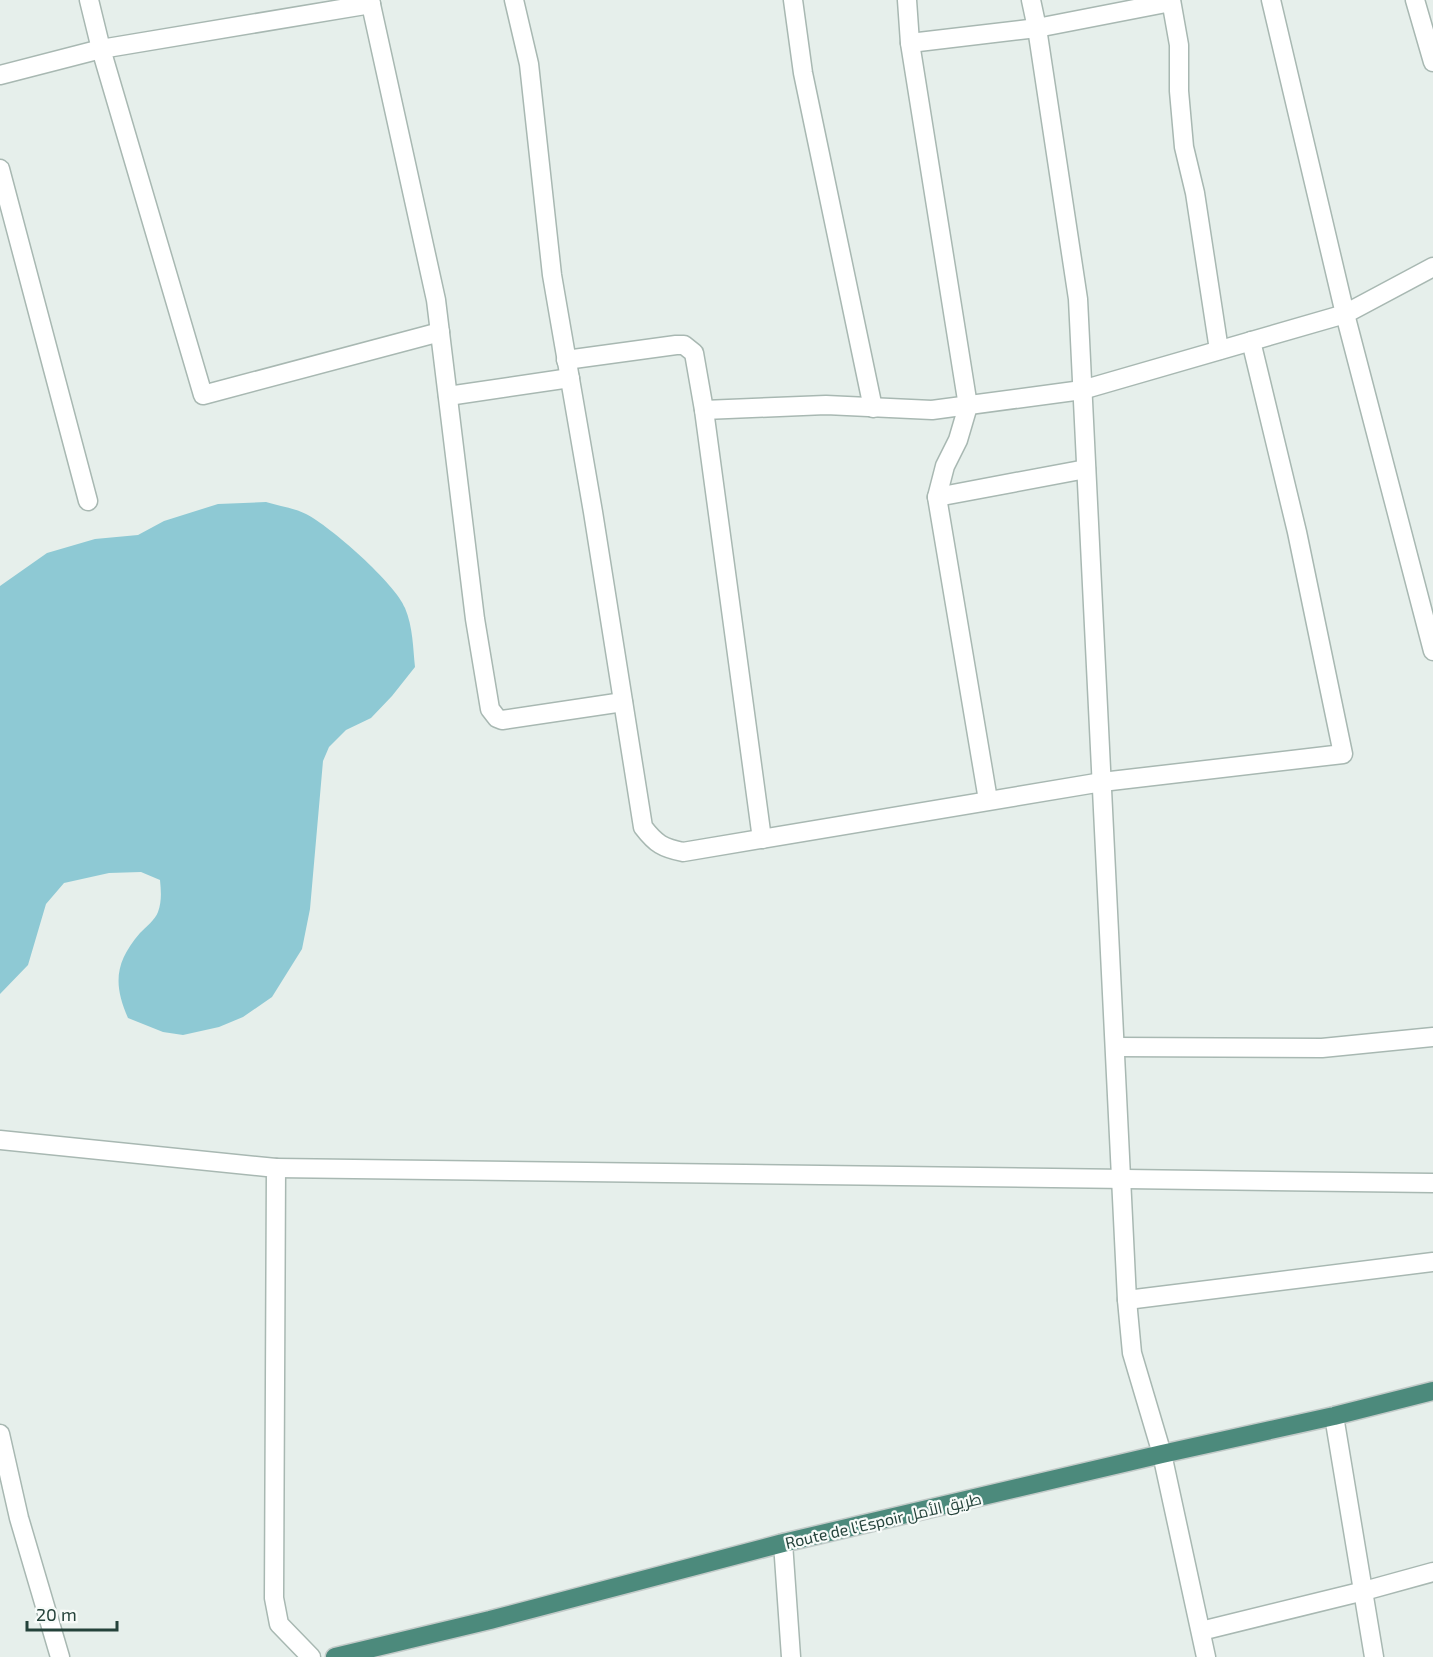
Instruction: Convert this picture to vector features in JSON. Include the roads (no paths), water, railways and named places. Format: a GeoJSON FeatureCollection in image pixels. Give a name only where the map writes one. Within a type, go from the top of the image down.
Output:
{"type":"FeatureCollection","features":[{"type":"Feature","properties":{"kind":"highway","name":"Route de l’Espoir طريق الأمل"},"geometry":{"type":"LineString","coordinates":[[335,1657],[501,1618],[783,1543],[1334,1416],[1433,1391]]}},
{"type":"Feature","properties":{"kind":"street"},"geometry":{"type":"LineString","coordinates":[[89,0],[101,49],[203,394],[440,332]]}},
{"type":"Feature","properties":{"kind":"street"},"geometry":{"type":"LineString","coordinates":[[514,0],[529,64],[552,275],[643,827],[653,840],[667,849],[683,852],[1102,782],[1343,754],[1297,532],[1251,341]]}},
{"type":"Feature","properties":{"kind":"street"},"geometry":{"type":"LineString","coordinates":[[794,0],[803,74],[873,408]]}},
{"type":"Feature","properties":{"kind":"street"},"geometry":{"type":"LineString","coordinates":[[907,0],[910,43],[968,406],[958,440],[945,466],[937,497],[988,800]]}},
{"type":"Feature","properties":{"kind":"street"},"geometry":{"type":"LineString","coordinates":[[1031,0],[1078,298],[1127,1300],[1132,1353],[1162,1454],[1206,1657]]}},
{"type":"Feature","properties":{"kind":"street"},"geometry":{"type":"LineString","coordinates":[[1271,0],[1345,314],[1432,647]]}},
{"type":"Feature","properties":{"kind":"street"},"geometry":{"type":"LineString","coordinates":[[1415,0],[1433,62]]}},
{"type":"Feature","properties":{"kind":"street"},"geometry":{"type":"LineString","coordinates":[[910,43],[1037,28],[1171,1],[1179,45],[1179,91],[1184,147],[1194,193],[1219,351]]}},
{"type":"Feature","properties":{"kind":"street"},"geometry":{"type":"LineString","coordinates":[[0,75],[101,49],[371,2],[436,300],[475,619],[490,709],[497,718],[502,720],[623,702]]}},
{"type":"Feature","properties":{"kind":"street"},"geometry":{"type":"LineString","coordinates":[[0,169],[88,501]]}},
{"type":"Feature","properties":{"kind":"street"},"geometry":{"type":"LineString","coordinates":[[704,410],[826,405],[932,410],[1082,390],[1345,314],[1433,267]]}},
{"type":"Feature","properties":{"kind":"street"},"geometry":{"type":"LineString","coordinates":[[448,396],[684,345],[694,353],[704,410],[762,839]]}},
{"type":"Feature","properties":{"kind":"street"},"geometry":{"type":"LineString","coordinates":[[937,497],[1086,469]]}},
{"type":"Feature","properties":{"kind":"street"},"geometry":{"type":"LineString","coordinates":[[1116,1047],[1322,1048],[1433,1037]]}},
{"type":"Feature","properties":{"kind":"street"},"geometry":{"type":"LineString","coordinates":[[0,1140],[276,1168],[1433,1183]]}},
{"type":"Feature","properties":{"kind":"street"},"geometry":{"type":"LineString","coordinates":[[276,1168],[274,1598],[279,1624],[311,1657]]}},
{"type":"Feature","properties":{"kind":"street"},"geometry":{"type":"LineString","coordinates":[[1127,1300],[1433,1262]]}},
{"type":"Feature","properties":{"kind":"street"},"geometry":{"type":"LineString","coordinates":[[1334,1416],[1374,1657]]}},
{"type":"Feature","properties":{"kind":"street"},"geometry":{"type":"LineString","coordinates":[[0,1434],[19,1518],[60,1657]]}},
{"type":"Feature","properties":{"kind":"street"},"geometry":{"type":"LineString","coordinates":[[783,1543],[791,1657]]}},
{"type":"Feature","properties":{"kind":"street"},"geometry":{"type":"LineString","coordinates":[[1201,1631],[1433,1572]]}},
{"type":"Feature","properties":{"kind":"water"},"geometry":{"type":"Polygon","coordinates":[[[266,502],[297,510],[317,521],[361,557],[389,585],[408,615],[415,667],[371,718],[346,730],[329,747],[323,761],[310,909],[302,949],[272,997],[243,1017],[219,1027],[183,1035],[163,1032],[128,1018],[119,984],[121,964],[125,954],[158,912],[161,900],[160,880],[141,872],[109,873],[64,883],[46,904],[28,965],[0,994],[0,586],[47,553],[95,539],[138,535],[164,521],[218,504],[266,502]]]}}]}
